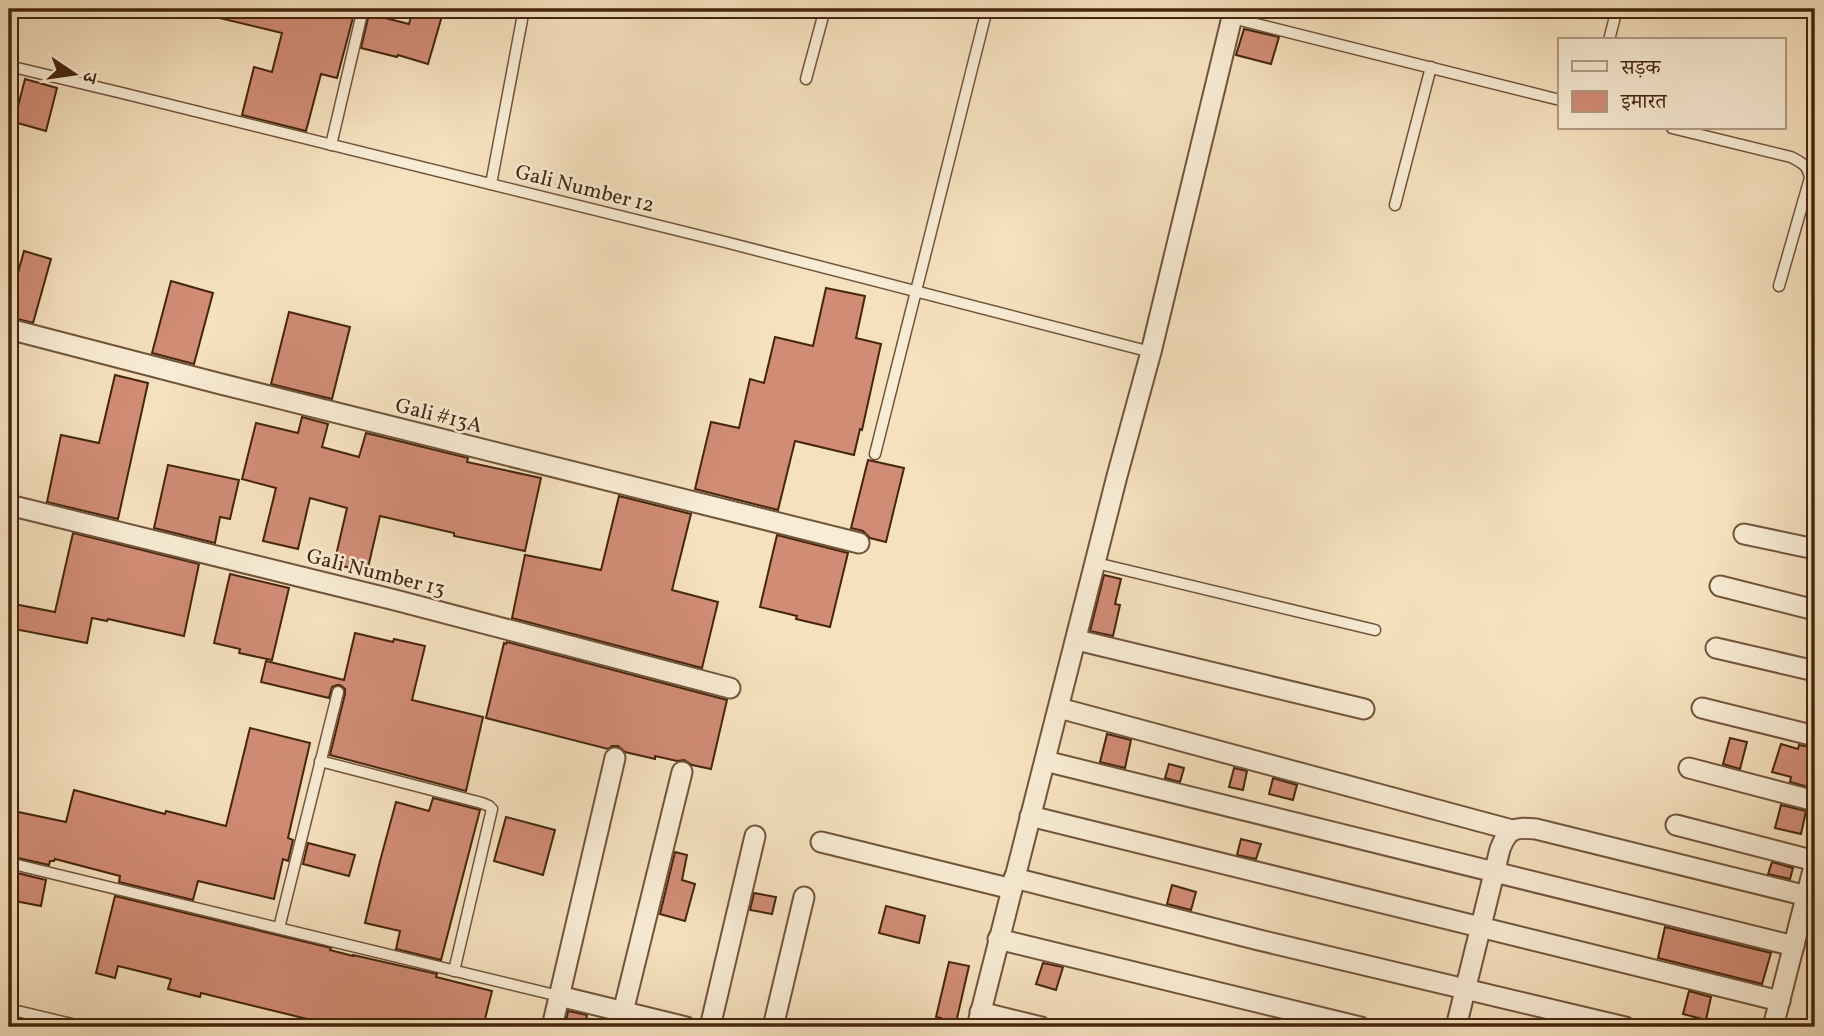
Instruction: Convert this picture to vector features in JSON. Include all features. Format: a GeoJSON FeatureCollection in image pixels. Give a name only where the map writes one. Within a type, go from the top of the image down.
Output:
{"type":"FeatureCollection","features":[{"type":"Feature","properties":{"kind":"street"},"geometry":{"type":"LineString","coordinates":[[1041,1027],[978,1020],[1151,352],[1233,13]]}},
{"type":"Feature","properties":{"kind":"street","name":"Gali #13A"},"geometry":{"type":"LineString","coordinates":[[9,329],[859,543]]}},
{"type":"Feature","properties":{"kind":"street","name":"Gali Number 13"},"geometry":{"type":"LineString","coordinates":[[9,505],[395,600],[730,688]]}},
{"type":"Feature","properties":{"kind":"street"},"geometry":{"type":"LineString","coordinates":[[1744,534],[1815,549]]}},
{"type":"Feature","properties":{"kind":"street"},"geometry":{"type":"LineString","coordinates":[[1720,586],[1815,610]]}},
{"type":"Feature","properties":{"kind":"street"},"geometry":{"type":"LineString","coordinates":[[1077,640],[1364,709]]}},
{"type":"Feature","properties":{"kind":"street"},"geometry":{"type":"LineString","coordinates":[[1716,648],[1815,671]]}},
{"type":"Feature","properties":{"kind":"street"},"geometry":{"type":"LineString","coordinates":[[1059,708],[1512,830]]}},
{"type":"Feature","properties":{"kind":"street"},"geometry":{"type":"LineString","coordinates":[[1702,708],[1815,736]]}},
{"type":"Feature","properties":{"kind":"street"},"geometry":{"type":"LineString","coordinates":[[552,1027],[615,758]]}},
{"type":"Feature","properties":{"kind":"street"},"geometry":{"type":"LineString","coordinates":[[1045,761],[1794,946]]}},
{"type":"Feature","properties":{"kind":"street"},"geometry":{"type":"LineString","coordinates":[[1689,768],[1815,801]]}},
{"type":"Feature","properties":{"kind":"street"},"geometry":{"type":"LineString","coordinates":[[623,1012],[682,772]]}},
{"type":"Feature","properties":{"kind":"street"},"geometry":{"type":"LineString","coordinates":[[1030,816],[1780,1000]]}},
{"type":"Feature","properties":{"kind":"street"},"geometry":{"type":"LineString","coordinates":[[1676,825],[1815,861],[1773,1027]]}},
{"type":"Feature","properties":{"kind":"street"},"geometry":{"type":"LineString","coordinates":[[1456,1027],[1494,872],[1505,836],[1512,830],[1522,827],[1536,829],[1807,896]]}},
{"type":"Feature","properties":{"kind":"street"},"geometry":{"type":"LineString","coordinates":[[710,1027],[755,836]]}},
{"type":"Feature","properties":{"kind":"street"},"geometry":{"type":"LineString","coordinates":[[821,842],[1246,937],[1625,1027]]}},
{"type":"Feature","properties":{"kind":"street"},"geometry":{"type":"LineString","coordinates":[[773,1027],[804,897]]}},
{"type":"Feature","properties":{"kind":"street"},"geometry":{"type":"LineString","coordinates":[[998,939],[1360,1027]]}},
{"type":"Feature","properties":{"kind":"street"},"geometry":{"type":"LineString","coordinates":[[559,996],[686,1027]]}},
{"type":"Feature","properties":{"kind":"lane"},"geometry":{"type":"LineString","coordinates":[[331,145],[363,9]]}},
{"type":"Feature","properties":{"kind":"lane"},"geometry":{"type":"LineString","coordinates":[[491,184],[524,9]]}},
{"type":"Feature","properties":{"kind":"lane"},"geometry":{"type":"LineString","coordinates":[[806,79],[825,9]]}},
{"type":"Feature","properties":{"kind":"lane"},"geometry":{"type":"LineString","coordinates":[[875,454],[987,9]]}},
{"type":"Feature","properties":{"kind":"lane"},"geometry":{"type":"LineString","coordinates":[[1609,38],[1616,9]]}},
{"type":"Feature","properties":{"kind":"lane"},"geometry":{"type":"LineString","coordinates":[[1233,13],[1558,99]]}},
{"type":"Feature","properties":{"kind":"lane","name":"Gali Number 12"},"geometry":{"type":"LineString","coordinates":[[9,66],[724,242],[1151,352]]}},
{"type":"Feature","properties":{"kind":"lane"},"geometry":{"type":"LineString","coordinates":[[1395,205],[1431,67]]}},
{"type":"Feature","properties":{"kind":"lane"},"geometry":{"type":"LineString","coordinates":[[1680,130],[1791,158],[1802,162],[1808,169],[1810,178],[1779,286]]}},
{"type":"Feature","properties":{"kind":"lane"},"geometry":{"type":"LineString","coordinates":[[1096,563],[1375,630]]}},
{"type":"Feature","properties":{"kind":"lane"},"geometry":{"type":"LineString","coordinates":[[279,928],[338,692]]}},
{"type":"Feature","properties":{"kind":"lane"},"geometry":{"type":"LineString","coordinates":[[320,761],[482,803],[492,810],[454,971]]}},
{"type":"Feature","properties":{"kind":"lane"},"geometry":{"type":"LineString","coordinates":[[9,863],[559,996]]}},
{"type":"Feature","properties":{"kind":"lane"},"geometry":{"type":"LineString","coordinates":[[9,1009],[84,1027]]}},
{"type":"Feature","properties":{"kind":"building"},"geometry":{"type":"Polygon","coordinates":[[[204,9],[355,10],[337,78],[321,74],[306,131],[242,115],[254,67],[272,72],[282,33],[203,14],[204,9]]]}},
{"type":"Feature","properties":{"kind":"building"},"geometry":{"type":"Polygon","coordinates":[[[413,9],[444,9],[428,64],[361,48],[369,14],[409,24],[413,9]]]}},
{"type":"Feature","properties":{"kind":"building"},"geometry":{"type":"Polygon","coordinates":[[[1244,29],[1279,37],[1271,64],[1236,55],[1244,29]]]}},
{"type":"Feature","properties":{"kind":"building"},"geometry":{"type":"Polygon","coordinates":[[[25,79],[57,88],[46,131],[14,122],[25,79]]]}},
{"type":"Feature","properties":{"kind":"building"},"geometry":{"type":"Polygon","coordinates":[[[24,251],[51,259],[33,323],[10,317],[13,307],[9,305],[24,251]]]}},
{"type":"Feature","properties":{"kind":"building"},"geometry":{"type":"Polygon","coordinates":[[[171,281],[213,293],[194,364],[152,353],[171,281]]]}},
{"type":"Feature","properties":{"kind":"building"},"geometry":{"type":"Polygon","coordinates":[[[826,288],[865,296],[856,338],[881,344],[854,455],[795,441],[778,510],[695,489],[711,422],[739,428],[750,379],[764,383],[775,337],[813,346],[826,288]]]}},
{"type":"Feature","properties":{"kind":"building"},"geometry":{"type":"Polygon","coordinates":[[[289,312],[350,327],[332,399],[271,384],[289,312]]]}},
{"type":"Feature","properties":{"kind":"building"},"geometry":{"type":"Polygon","coordinates":[[[115,375],[148,383],[118,519],[47,502],[61,435],[99,443],[115,375]]]}},
{"type":"Feature","properties":{"kind":"building"},"geometry":{"type":"Polygon","coordinates":[[[302,417],[328,424],[322,447],[359,457],[366,433],[468,458],[467,462],[541,478],[525,551],[380,516],[367,572],[334,564],[347,508],[310,498],[298,549],[263,541],[276,488],[242,479],[256,423],[298,433],[302,417]]]}},
{"type":"Feature","properties":{"kind":"building"},"geometry":{"type":"Polygon","coordinates":[[[868,460],[904,468],[886,542],[870,538],[863,531],[851,528],[868,460]]]}},
{"type":"Feature","properties":{"kind":"building"},"geometry":{"type":"Polygon","coordinates":[[[168,465],[239,480],[230,519],[220,517],[215,543],[154,528],[168,465]]]}},
{"type":"Feature","properties":{"kind":"building"},"geometry":{"type":"Polygon","coordinates":[[[619,496],[691,514],[672,590],[718,602],[702,668],[512,618],[525,555],[601,570],[619,496]]]}},
{"type":"Feature","properties":{"kind":"building"},"geometry":{"type":"Polygon","coordinates":[[[73,533],[199,564],[184,636],[92,618],[87,643],[9,628],[9,603],[55,612],[73,533]]]}},
{"type":"Feature","properties":{"kind":"building"},"geometry":{"type":"Polygon","coordinates":[[[777,535],[848,553],[830,627],[760,607],[777,535]]]}},
{"type":"Feature","properties":{"kind":"building"},"geometry":{"type":"Polygon","coordinates":[[[230,574],[289,588],[272,660],[239,653],[240,649],[214,643],[230,574]]]}},
{"type":"Feature","properties":{"kind":"building"},"geometry":{"type":"Polygon","coordinates":[[[1104,575],[1121,579],[1115,604],[1120,605],[1113,636],[1090,631],[1104,575]]]}},
{"type":"Feature","properties":{"kind":"building"},"geometry":{"type":"Polygon","coordinates":[[[355,633],[425,646],[412,700],[483,717],[466,791],[330,755],[345,694],[345,689],[340,685],[332,687],[329,698],[261,682],[266,661],[344,680],[355,633]]]}},
{"type":"Feature","properties":{"kind":"building"},"geometry":{"type":"Polygon","coordinates":[[[504,643],[727,700],[711,769],[692,765],[684,760],[655,756],[655,759],[625,752],[618,746],[608,749],[486,718],[504,643]]]}},
{"type":"Feature","properties":{"kind":"building"},"geometry":{"type":"Polygon","coordinates":[[[250,728],[310,743],[288,838],[293,840],[288,861],[283,859],[274,899],[198,881],[193,900],[119,882],[120,876],[55,859],[50,861],[49,865],[9,856],[9,810],[66,822],[74,790],[165,814],[166,811],[226,826],[250,728]]]}},
{"type":"Feature","properties":{"kind":"building"},"geometry":{"type":"Polygon","coordinates":[[[1107,734],[1131,740],[1125,768],[1100,762],[1107,734]]]}},
{"type":"Feature","properties":{"kind":"building"},"geometry":{"type":"Polygon","coordinates":[[[1730,738],[1747,742],[1740,769],[1723,764],[1730,738]]]}},
{"type":"Feature","properties":{"kind":"building"},"geometry":{"type":"Polygon","coordinates":[[[1781,744],[1798,749],[1799,745],[1815,748],[1815,787],[1790,782],[1791,777],[1772,772],[1781,744]]]}},
{"type":"Feature","properties":{"kind":"building"},"geometry":{"type":"Polygon","coordinates":[[[1169,764],[1184,768],[1180,782],[1165,778],[1169,764]]]}},
{"type":"Feature","properties":{"kind":"building"},"geometry":{"type":"Polygon","coordinates":[[[1234,768],[1247,771],[1243,790],[1229,787],[1234,768]]]}},
{"type":"Feature","properties":{"kind":"building"},"geometry":{"type":"Polygon","coordinates":[[[1273,778],[1297,785],[1293,800],[1269,794],[1273,778]]]}},
{"type":"Feature","properties":{"kind":"building"},"geometry":{"type":"Polygon","coordinates":[[[433,798],[480,810],[441,960],[396,949],[400,931],[365,923],[396,802],[429,811],[433,798]]]}},
{"type":"Feature","properties":{"kind":"building"},"geometry":{"type":"Polygon","coordinates":[[[1781,805],[1806,811],[1801,834],[1775,828],[1781,805]]]}},
{"type":"Feature","properties":{"kind":"building"},"geometry":{"type":"Polygon","coordinates":[[[506,817],[555,830],[543,875],[494,861],[506,817]]]}},
{"type":"Feature","properties":{"kind":"building"},"geometry":{"type":"Polygon","coordinates":[[[1241,839],[1261,844],[1256,859],[1237,855],[1241,839]]]}},
{"type":"Feature","properties":{"kind":"building"},"geometry":{"type":"Polygon","coordinates":[[[308,843],[355,855],[349,876],[303,864],[308,843]]]}},
{"type":"Feature","properties":{"kind":"building"},"geometry":{"type":"Polygon","coordinates":[[[675,852],[687,855],[682,880],[695,884],[685,921],[660,914],[675,852]]]}},
{"type":"Feature","properties":{"kind":"building"},"geometry":{"type":"Polygon","coordinates":[[[1772,862],[1793,868],[1790,879],[1768,874],[1772,862]]]}},
{"type":"Feature","properties":{"kind":"building"},"geometry":{"type":"Polygon","coordinates":[[[9,871],[46,880],[41,906],[9,900],[9,871]]]}},
{"type":"Feature","properties":{"kind":"building"},"geometry":{"type":"Polygon","coordinates":[[[1172,885],[1196,892],[1191,910],[1167,904],[1172,885]]]}},
{"type":"Feature","properties":{"kind":"building"},"geometry":{"type":"Polygon","coordinates":[[[754,893],[776,897],[772,914],[750,910],[754,893]]]}},
{"type":"Feature","properties":{"kind":"building"},"geometry":{"type":"Polygon","coordinates":[[[115,896],[331,948],[330,950],[353,956],[437,974],[436,977],[492,991],[483,1027],[340,1027],[201,993],[200,997],[168,989],[171,979],[118,966],[115,978],[96,973],[115,896]]]}},
{"type":"Feature","properties":{"kind":"building"},"geometry":{"type":"Polygon","coordinates":[[[886,906],[925,916],[919,943],[879,933],[886,906]]]}},
{"type":"Feature","properties":{"kind":"building"},"geometry":{"type":"Polygon","coordinates":[[[1665,927],[1771,953],[1762,984],[1658,958],[1665,927]]]}},
{"type":"Feature","properties":{"kind":"building"},"geometry":{"type":"Polygon","coordinates":[[[949,962],[969,966],[955,1027],[939,1027],[941,1018],[936,1017],[949,962]]]}},
{"type":"Feature","properties":{"kind":"building"},"geometry":{"type":"Polygon","coordinates":[[[1043,963],[1063,967],[1056,990],[1036,984],[1043,963]]]}},
{"type":"Feature","properties":{"kind":"building"},"geometry":{"type":"Polygon","coordinates":[[[1689,991],[1711,997],[1706,1020],[1683,1014],[1689,991]]]}},
{"type":"Feature","properties":{"kind":"building"},"geometry":{"type":"Polygon","coordinates":[[[568,1011],[587,1015],[585,1027],[565,1027],[568,1011]]]}}]}
